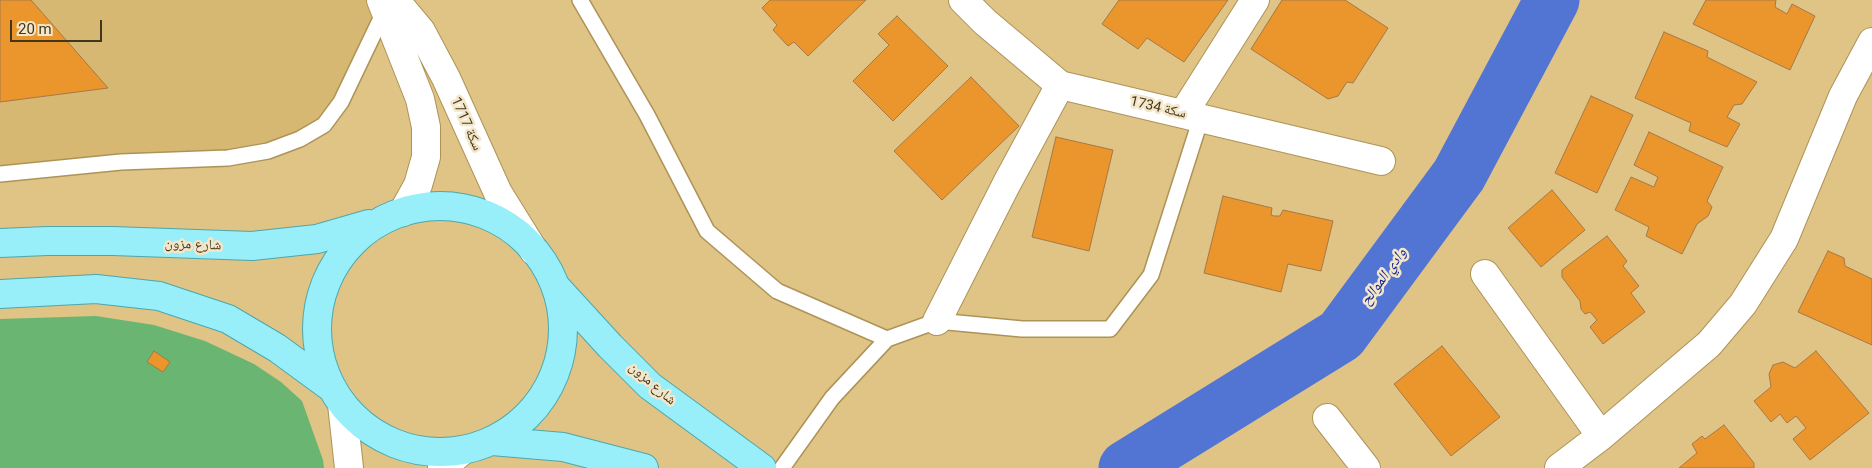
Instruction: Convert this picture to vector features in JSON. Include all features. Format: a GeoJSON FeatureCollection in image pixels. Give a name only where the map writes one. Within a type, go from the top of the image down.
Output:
{"type":"FeatureCollection","features":[{"type":"Feature","properties":{"kind":"main road","name":"شارع مزون"},"geometry":{"type":"LineString","coordinates":[[0,243],[94,241],[252,246],[317,239],[427,207],[451,207],[475,212],[497,221],[517,234],[543,262],[555,286],[650,386],[762,468]]}},
{"type":"Feature","properties":{"kind":"main road"},"geometry":{"type":"LineString","coordinates":[[337,396],[324,370],[318,348],[317,326],[325,284],[335,264],[348,247],[364,232],[393,216]]}},
{"type":"Feature","properties":{"kind":"main road"},"geometry":{"type":"LineString","coordinates":[[0,294],[96,289],[159,296],[228,318],[277,348],[337,396],[358,420],[376,434],[396,444],[426,451],[440,452],[463,450],[492,441],[512,430],[530,415],[544,396],[555,376],[561,354],[562,308],[555,286]]}},
{"type":"Feature","properties":{"kind":"main road"},"geometry":{"type":"LineString","coordinates":[[492,441],[564,446],[644,468]]}},
{"type":"Feature","properties":{"kind":"street","name":"سكة 1734"},"geometry":{"type":"LineString","coordinates":[[963,0],[985,22],[1060,85],[1381,162]]}},
{"type":"Feature","properties":{"kind":"street"},"geometry":{"type":"LineString","coordinates":[[1192,116],[1255,0]]}},
{"type":"Feature","properties":{"kind":"street"},"geometry":{"type":"LineString","coordinates":[[387,3],[420,99],[426,127],[426,157],[418,186],[393,216]]}},
{"type":"Feature","properties":{"kind":"street","name":"سكة 1717"},"geometry":{"type":"LineString","coordinates":[[387,3],[421,31],[446,78],[498,193],[534,251]]}},
{"type":"Feature","properties":{"kind":"street"},"geometry":{"type":"LineString","coordinates":[[1559,468],[1601,436],[1709,344],[1743,304],[1784,239],[1843,96],[1872,42]]}},
{"type":"Feature","properties":{"kind":"street"},"geometry":{"type":"LineString","coordinates":[[937,321],[1007,183],[1060,85]]}},
{"type":"Feature","properties":{"kind":"street"},"geometry":{"type":"LineString","coordinates":[[1484,274],[1601,436]]}},
{"type":"Feature","properties":{"kind":"street"},"geometry":{"type":"LineString","coordinates":[[337,396],[349,468]]}},
{"type":"Feature","properties":{"kind":"street"},"geometry":{"type":"LineString","coordinates":[[1327,418],[1366,468]]}},
{"type":"Feature","properties":{"kind":"street"},"geometry":{"type":"LineString","coordinates":[[442,468],[463,450]]}},
{"type":"Feature","properties":{"kind":"lane"},"geometry":{"type":"LineString","coordinates":[[580,0],[647,115],[706,231],[777,291],[887,339]]}},
{"type":"Feature","properties":{"kind":"lane"},"geometry":{"type":"LineString","coordinates":[[0,174],[121,162],[228,158],[268,151],[300,139],[324,125],[340,102],[387,3]]}},
{"type":"Feature","properties":{"kind":"lane"},"geometry":{"type":"LineString","coordinates":[[782,468],[832,398],[887,339],[937,321],[1022,329],[1110,329],[1151,275],[1192,116]]}},
{"type":"Feature","properties":{"kind":"shaded area"},"geometry":{"type":"Polygon","coordinates":[[[0,0],[381,0],[324,125],[268,151],[0,174],[0,0]]]}},
{"type":"Feature","properties":{"kind":"green space"},"geometry":{"type":"Polygon","coordinates":[[[96,316],[154,325],[205,341],[254,364],[281,382],[302,401],[323,460],[324,468],[0,468],[0,319],[96,316]]]}},
{"type":"Feature","properties":{"kind":"building"},"geometry":{"type":"Polygon","coordinates":[[[0,0],[31,0],[108,88],[0,102],[0,0]]]}},
{"type":"Feature","properties":{"kind":"building"},"geometry":{"type":"Polygon","coordinates":[[[770,0],[866,0],[808,56],[794,42],[788,46],[773,30],[777,25],[762,8],[770,0]]]}},
{"type":"Feature","properties":{"kind":"building"},"geometry":{"type":"Polygon","coordinates":[[[1119,0],[1228,0],[1184,62],[1147,38],[1138,49],[1102,24],[1119,0]]]}},
{"type":"Feature","properties":{"kind":"building"},"geometry":{"type":"Polygon","coordinates":[[[1282,0],[1345,0],[1388,28],[1353,83],[1347,82],[1338,96],[1328,99],[1251,49],[1282,0]]]}},
{"type":"Feature","properties":{"kind":"building"},"geometry":{"type":"Polygon","coordinates":[[[1706,0],[1776,0],[1775,7],[1787,14],[1792,4],[1815,16],[1790,70],[1693,24],[1706,0]]]}},
{"type":"Feature","properties":{"kind":"building"},"geometry":{"type":"Polygon","coordinates":[[[897,16],[948,66],[893,121],[853,81],[889,45],[878,34],[897,16]]]}},
{"type":"Feature","properties":{"kind":"building"},"geometry":{"type":"Polygon","coordinates":[[[1664,32],[1708,51],[1707,57],[1757,82],[1742,104],[1734,105],[1727,117],[1740,124],[1727,147],[1689,131],[1691,123],[1635,98],[1664,32]]]}},
{"type":"Feature","properties":{"kind":"building"},"geometry":{"type":"Polygon","coordinates":[[[971,77],[1019,126],[942,200],[894,151],[971,77]]]}},
{"type":"Feature","properties":{"kind":"building"},"geometry":{"type":"Polygon","coordinates":[[[1591,96],[1633,115],[1597,193],[1555,173],[1591,96]]]}},
{"type":"Feature","properties":{"kind":"building"},"geometry":{"type":"Polygon","coordinates":[[[1649,132],[1723,167],[1707,201],[1712,207],[1708,216],[1697,224],[1682,254],[1646,236],[1649,227],[1615,210],[1631,177],[1654,187],[1658,177],[1634,165],[1649,132]]]}},
{"type":"Feature","properties":{"kind":"building"},"geometry":{"type":"Polygon","coordinates":[[[1056,137],[1113,150],[1089,251],[1032,237],[1056,137]]]}},
{"type":"Feature","properties":{"kind":"building"},"geometry":{"type":"Polygon","coordinates":[[[1552,190],[1585,230],[1541,267],[1508,228],[1552,190]]]}},
{"type":"Feature","properties":{"kind":"building"},"geometry":{"type":"Polygon","coordinates":[[[1223,196],[1272,208],[1271,215],[1274,216],[1280,216],[1283,210],[1333,221],[1321,271],[1288,264],[1281,292],[1204,273],[1223,196]]]}},
{"type":"Feature","properties":{"kind":"building"},"geometry":{"type":"Polygon","coordinates":[[[1607,236],[1627,261],[1623,266],[1639,286],[1631,293],[1645,312],[1603,344],[1590,327],[1597,320],[1590,312],[1585,314],[1581,309],[1580,301],[1562,277],[1562,270],[1607,236]]]}},
{"type":"Feature","properties":{"kind":"building"},"geometry":{"type":"Polygon","coordinates":[[[1828,251],[1844,258],[1845,266],[1872,279],[1872,345],[1798,312],[1828,251]]]}},
{"type":"Feature","properties":{"kind":"building"},"geometry":{"type":"Polygon","coordinates":[[[1442,346],[1500,417],[1451,456],[1394,384],[1442,346]]]}},
{"type":"Feature","properties":{"kind":"building"},"geometry":{"type":"Polygon","coordinates":[[[154,351],[170,362],[163,372],[147,362],[154,351]]]}},
{"type":"Feature","properties":{"kind":"building"},"geometry":{"type":"Polygon","coordinates":[[[1816,351],[1869,413],[1810,460],[1793,439],[1806,428],[1796,416],[1787,423],[1780,414],[1771,422],[1754,401],[1771,387],[1769,374],[1773,365],[1783,362],[1795,368],[1816,351]]]}},
{"type":"Feature","properties":{"kind":"building"},"geometry":{"type":"Polygon","coordinates":[[[1724,425],[1754,463],[1754,468],[1679,468],[1697,453],[1692,444],[1702,436],[1705,439],[1724,425]]]}},
{"type":"Feature","properties":{"kind":"waterway","name":"وادي الموالح"},"geometry":{"type":"LineString","coordinates":[[1126,468],[1341,335],[1459,175],[1552,0]]}}]}
